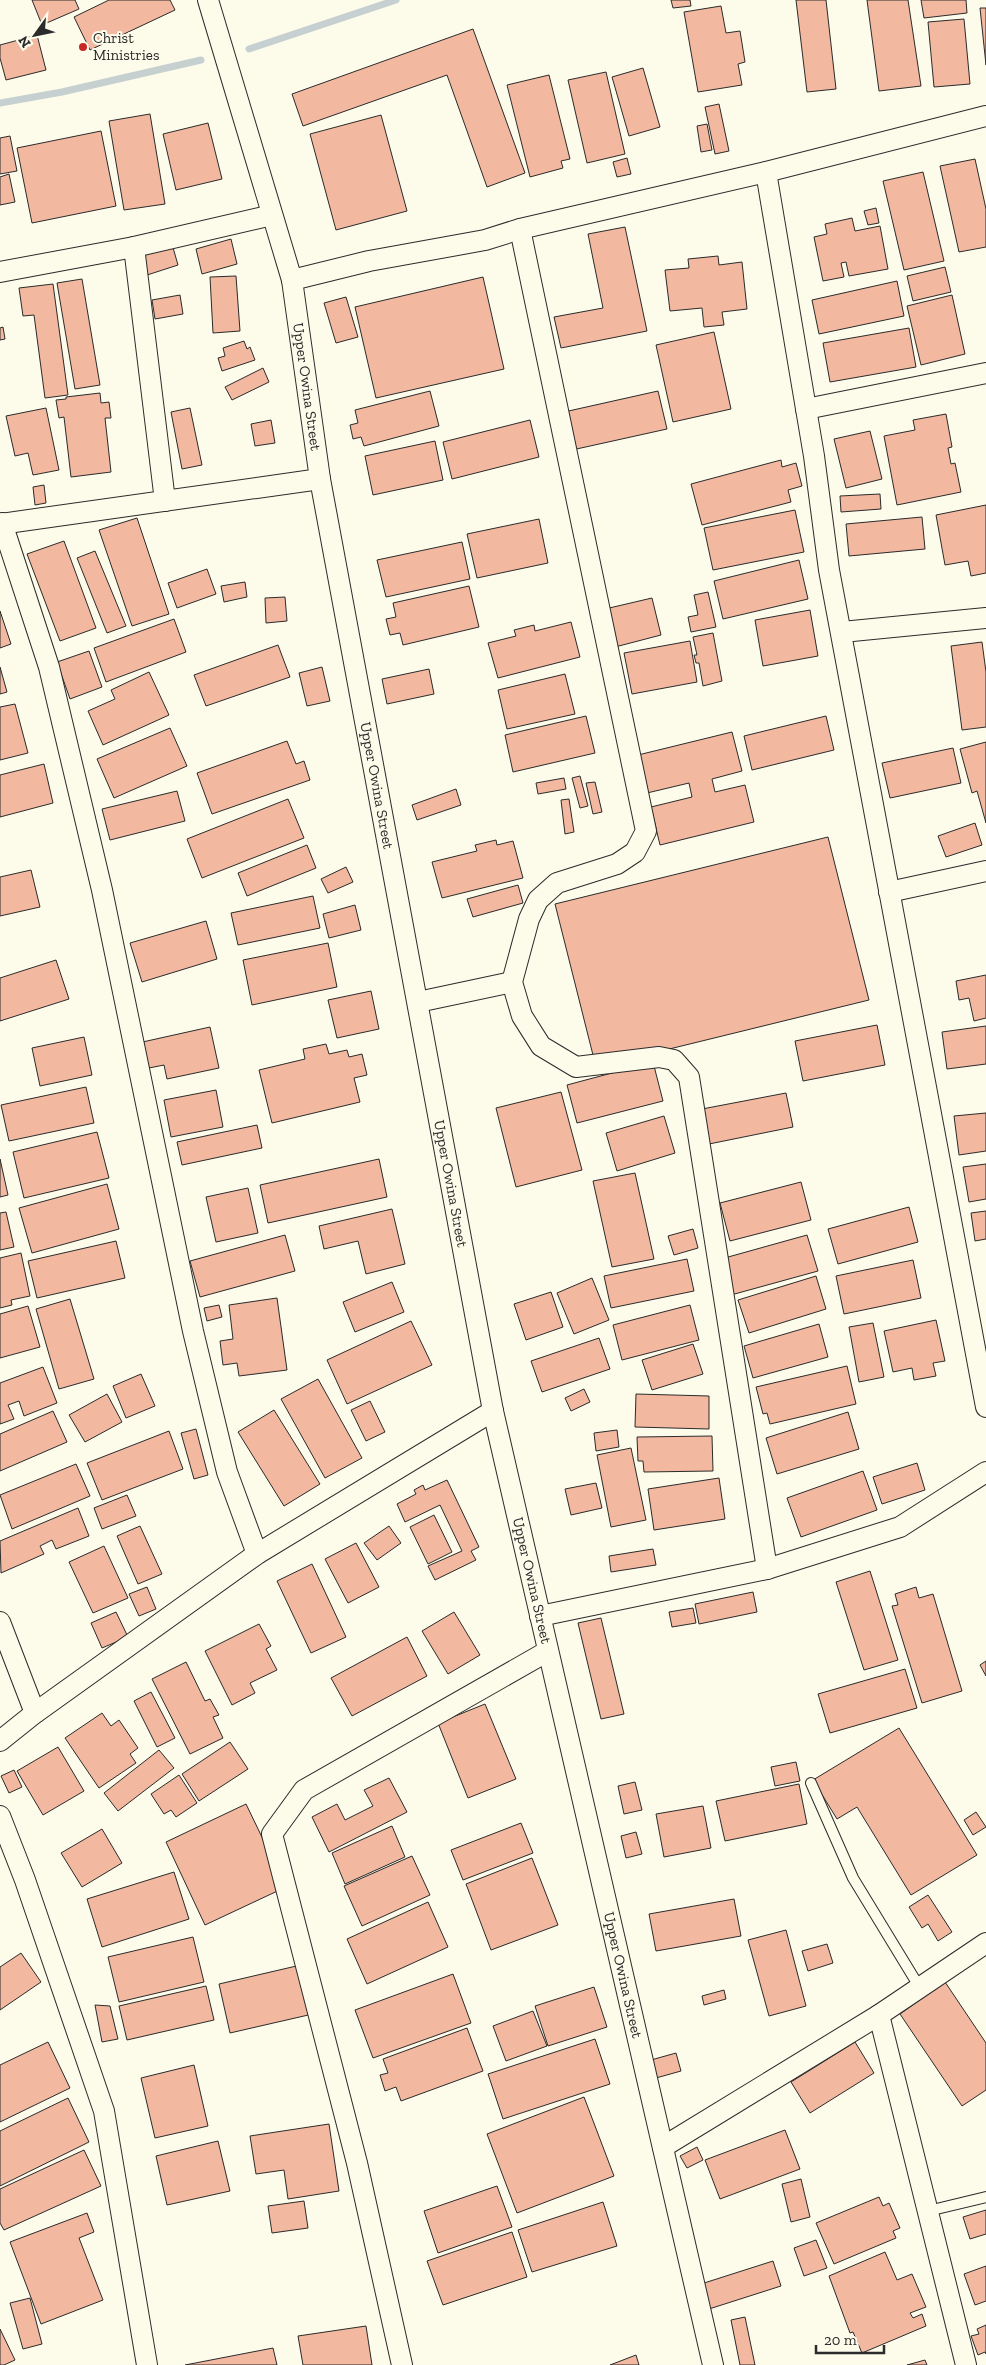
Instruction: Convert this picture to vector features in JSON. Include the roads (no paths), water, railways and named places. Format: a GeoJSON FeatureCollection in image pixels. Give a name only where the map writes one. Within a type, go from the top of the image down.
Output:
{"type":"FeatureCollection","features":[{"type":"Feature","properties":{"kind":"street","name":"Upper Owina Street"},"geometry":{"type":"LineString","coordinates":[[208,0],[292,280],[320,479],[493,1411],[713,2365]]}},
{"type":"Feature","properties":{"kind":"street"},"geometry":{"type":"LineString","coordinates":[[292,280],[368,261],[485,240],[520,229],[766,172],[986,116]]}},
{"type":"Feature","properties":{"kind":"street"},"geometry":{"type":"LineString","coordinates":[[766,172],[806,409],[829,570],[986,1407]]}},
{"type":"Feature","properties":{"kind":"street"},"geometry":{"type":"LineString","coordinates":[[0,272],[134,247],[272,215]]}},
{"type":"Feature","properties":{"kind":"street"},"geometry":{"type":"LineString","coordinates":[[520,229],[646,831],[635,852],[617,864],[557,883],[538,900],[529,919],[512,982],[522,1016],[541,1046],[576,1067],[660,1057],[674,1060],[689,1078],[767,1569]]}},
{"type":"Feature","properties":{"kind":"street"},"geometry":{"type":"LineString","coordinates":[[134,247],[164,500]]}},
{"type":"Feature","properties":{"kind":"street"},"geometry":{"type":"LineString","coordinates":[[806,409],[986,373]]}},
{"type":"Feature","properties":{"kind":"street"},"geometry":{"type":"LineString","coordinates":[[256,1554],[227,1472],[196,1340],[102,890],[49,667],[1,523],[320,479]]}},
{"type":"Feature","properties":{"kind":"street"},"geometry":{"type":"LineString","coordinates":[[842,632],[986,618]]}},
{"type":"Feature","properties":{"kind":"street"},"geometry":{"type":"LineString","coordinates":[[889,892],[986,872]]}},
{"type":"Feature","properties":{"kind":"street"},"geometry":{"type":"LineString","coordinates":[[418,1002],[512,982]]}},
{"type":"Feature","properties":{"kind":"street"},"geometry":{"type":"LineString","coordinates":[[0,1741],[35,1713],[256,1554],[493,1411]]}},
{"type":"Feature","properties":{"kind":"street"},"geometry":{"type":"LineString","coordinates":[[540,1616],[767,1569],[900,1527],[986,1472]]}},
{"type":"Feature","properties":{"kind":"street"},"geometry":{"type":"LineString","coordinates":[[0,1622],[35,1713]]}},
{"type":"Feature","properties":{"kind":"street"},"geometry":{"type":"LineString","coordinates":[[402,2365],[357,2163],[272,1834],[304,1790],[548,1651]]}},
{"type":"Feature","properties":{"kind":"street"},"geometry":{"type":"LineString","coordinates":[[0,1816],[25,1880],[104,2111],[147,2365]]}},
{"type":"Feature","properties":{"kind":"street"},"geometry":{"type":"LineString","coordinates":[[663,2147],[879,2016],[986,1943]]}},
{"type":"Feature","properties":{"kind":"street"},"geometry":{"type":"LineString","coordinates":[[879,2016],[966,2365]]}},
{"type":"Feature","properties":{"kind":"lane"},"geometry":{"type":"LineString","coordinates":[[811,1783],[853,1878],[920,1988]]}},
{"type":"Feature","properties":{"kind":"lane"},"geometry":{"type":"LineString","coordinates":[[928,2211],[986,2196]]}},
{"type":"Feature","properties":{"kind":"waterway"},"geometry":{"type":"LineString","coordinates":[[249,49],[396,0]]}},
{"type":"Feature","properties":{"kind":"waterway"},"geometry":{"type":"LineString","coordinates":[[0,103],[62,92],[201,60]]}},
{"type":"Feature","properties":{"kind":"place","name":"Christ Ministries"},"geometry":{"type":"Point","coordinates":[83,47]}}]}
